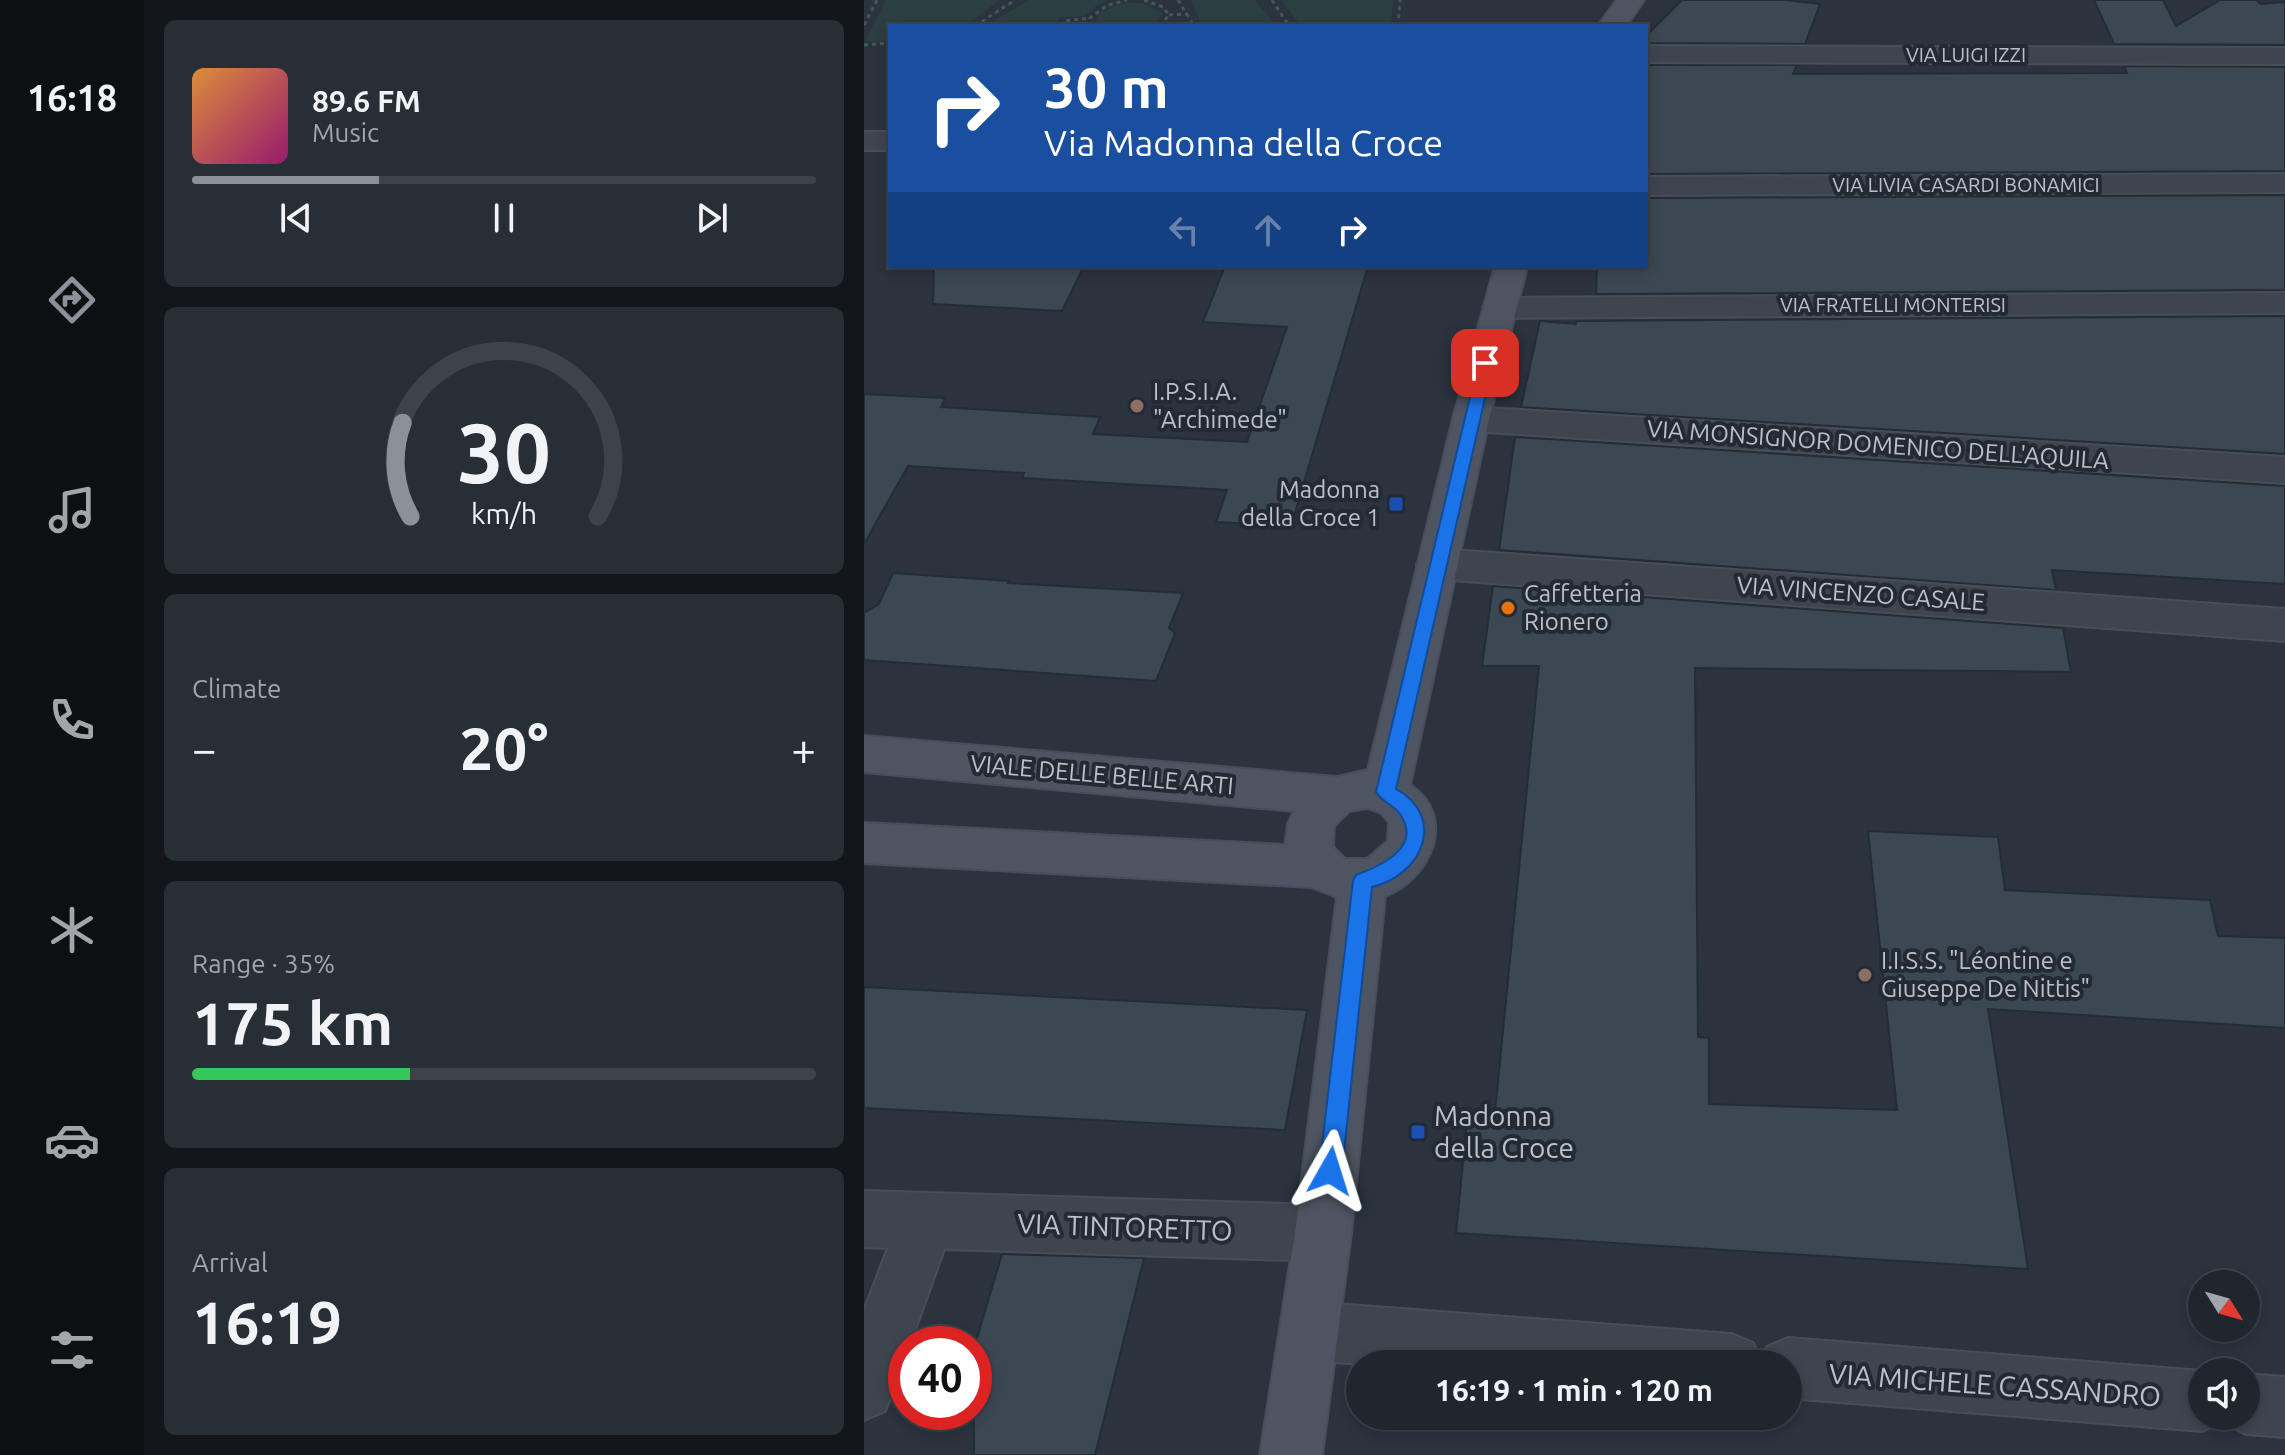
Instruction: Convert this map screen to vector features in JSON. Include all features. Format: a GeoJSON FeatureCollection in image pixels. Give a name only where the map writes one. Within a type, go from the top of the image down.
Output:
{"type":"FeatureCollection","features":[{"type":"Feature","properties":{"kind":"street"},"geometry":{"type":"LineString","coordinates":[[1613,24],[1631,0]]}},
{"type":"Feature","properties":{"kind":"street","name":"VIA LUIGI IZZI"},"geometry":{"type":"LineString","coordinates":[[1648,54],[2285,56]]}},
{"type":"Feature","properties":{"kind":"street"},"geometry":{"type":"LineString","coordinates":[[864,141],[888,141]]}},
{"type":"Feature","properties":{"kind":"street","name":"VIA LIVIA CASARDI BONAMICI"},"geometry":{"type":"LineString","coordinates":[[1648,186],[2285,183]]}},
{"type":"Feature","properties":{"kind":"street"},"geometry":{"type":"LineString","coordinates":[[1386,792],[1471,419],[1510,268]]}},
{"type":"Feature","properties":{"kind":"street","name":"VIA FRATELLI MONTERISI"},"geometry":{"type":"LineString","coordinates":[[1500,308],[2285,303]]}},
{"type":"Feature","properties":{"kind":"street","name":"VIA MONSIGNOR DOMENICO DELL'AQUILA"},"geometry":{"type":"LineString","coordinates":[[1471,419],[2285,470]]}},
{"type":"Feature","properties":{"kind":"street","name":"VIA VINCENZO CASALE"},"geometry":{"type":"LineString","coordinates":[[1437,564],[2285,625]]}},
{"type":"Feature","properties":{"kind":"street","name":"VIALE DELLE BELLE ARTI"},"geometry":{"type":"LineString","coordinates":[[864,754],[1339,796]]}},
{"type":"Feature","properties":{"kind":"street"},"geometry":{"type":"LineString","coordinates":[[864,843],[1380,877],[1406,858],[1414,843],[1415,827],[1410,812],[1400,801],[1386,792],[1369,789],[1339,796],[1318,810],[1310,824],[1307,840],[1310,855],[1341,874]]}},
{"type":"Feature","properties":{"kind":"street"},"geometry":{"type":"LineString","coordinates":[[1291,1455],[1323,1233],[1341,874]]}},
{"type":"Feature","properties":{"kind":"street","name":"VIA TINTORETTO"},"geometry":{"type":"LineString","coordinates":[[864,1219],[1323,1233]]}},
{"type":"Feature","properties":{"kind":"street"},"geometry":{"type":"LineString","coordinates":[[864,1390],[926,1221]]}},
{"type":"Feature","properties":{"kind":"street"},"geometry":{"type":"LineString","coordinates":[[1309,1331],[1553,1350]]}},
{"type":"Feature","properties":{"kind":"street","name":"VIA MICHELE CASSANDRO"},"geometry":{"type":"LineString","coordinates":[[1802,1369],[2188,1400]]}},
{"type":"Feature","properties":{"kind":"street"},"geometry":{"type":"LineString","coordinates":[[2260,1405],[2285,1407]]}},
{"type":"Feature","properties":{"kind":"path"},"geometry":{"type":"LineString","coordinates":[[864,25],[877,0]]}},
{"type":"Feature","properties":{"kind":"path"},"geometry":{"type":"LineString","coordinates":[[978,24],[1015,0]]}},
{"type":"Feature","properties":{"kind":"path"},"geometry":{"type":"LineString","coordinates":[[1062,24],[1064,21],[1090,18],[1106,6],[1127,0]]}},
{"type":"Feature","properties":{"kind":"path"},"geometry":{"type":"LineString","coordinates":[[1144,0],[1163,7],[1169,15]]}},
{"type":"Feature","properties":{"kind":"path"},"geometry":{"type":"LineString","coordinates":[[1178,0],[1193,24]]}},
{"type":"Feature","properties":{"kind":"path"},"geometry":{"type":"LineString","coordinates":[[1272,0],[1288,24]]}},
{"type":"Feature","properties":{"kind":"path"},"geometry":{"type":"LineString","coordinates":[[1398,24],[1400,0]]}},
{"type":"Feature","properties":{"kind":"path"},"geometry":{"type":"LineString","coordinates":[[1162,24],[1169,15],[1188,14]]}},
{"type":"Feature","properties":{"kind":"path"},"geometry":{"type":"LineString","coordinates":[[1090,18],[1093,24]]}},
{"type":"Feature","properties":{"kind":"path"},"geometry":{"type":"LineString","coordinates":[[864,45],[888,43]]}},
{"type":"Feature","properties":{"kind":"shaded area"},"geometry":{"type":"Polygon","coordinates":[[[886,0],[1000,0],[968,24],[888,24],[888,41],[865,41],[886,0]]]}},
{"type":"Feature","properties":{"kind":"shaded area"},"geometry":{"type":"Polygon","coordinates":[[[1029,0],[1110,0],[1084,16],[1060,18],[1056,24],[988,24],[1029,0]]]}},
{"type":"Feature","properties":{"kind":"shaded area"},"geometry":{"type":"Polygon","coordinates":[[[1191,0],[1255,0],[1275,24],[1201,24],[1191,0]]]}},
{"type":"Feature","properties":{"kind":"shaded area"},"geometry":{"type":"Polygon","coordinates":[[[1281,0],[1393,0],[1391,24],[1299,24],[1281,0]]]}},
{"type":"Feature","properties":{"kind":"shaded area"},"geometry":{"type":"Polygon","coordinates":[[[1123,3],[1143,3],[1163,13],[1152,24],[1098,24],[1100,12],[1123,3]]]}},
{"type":"Feature","properties":{"kind":"building"},"geometry":{"type":"Polygon","coordinates":[[[1682,0],[1786,0],[1820,4],[1805,44],[1648,43],[1648,34],[1682,0]]]}},
{"type":"Feature","properties":{"kind":"building"},"geometry":{"type":"Polygon","coordinates":[[[2094,0],[2163,0],[2176,26],[2220,0],[2256,0],[2261,4],[2285,2],[2285,45],[2114,44],[2094,0]]]}},
{"type":"Feature","properties":{"kind":"building"},"geometry":{"type":"Polygon","coordinates":[[[1648,65],[1797,65],[1793,74],[2127,73],[2124,66],[2285,67],[2285,171],[1648,174],[1648,65]]]}},
{"type":"Feature","properties":{"kind":"building"},"geometry":{"type":"Polygon","coordinates":[[[2285,195],[2285,290],[1596,294],[1597,268],[1648,268],[1648,198],[2285,195]]]}},
{"type":"Feature","properties":{"kind":"building"},"geometry":{"type":"Polygon","coordinates":[[[934,268],[1083,268],[1062,311],[933,304],[934,268]]]}},
{"type":"Feature","properties":{"kind":"building"},"geometry":{"type":"Polygon","coordinates":[[[1224,268],[1367,268],[1291,526],[1216,522],[1227,490],[1022,478],[1024,473],[908,466],[864,544],[864,394],[945,398],[941,407],[1100,417],[1093,434],[1247,442],[1287,327],[1203,322],[1224,268]]]}},
{"type":"Feature","properties":{"kind":"building"},"geometry":{"type":"Polygon","coordinates":[[[2285,316],[2285,454],[1521,407],[1540,321],[1576,324],[1576,321],[2285,316]]]}},
{"type":"Feature","properties":{"kind":"building"},"geometry":{"type":"Polygon","coordinates":[[[1515,437],[2285,486],[2285,584],[2052,570],[2056,590],[1499,550],[1515,437]]]}},
{"type":"Feature","properties":{"kind":"building"},"geometry":{"type":"Polygon","coordinates":[[[893,573],[1183,593],[1169,628],[1175,633],[1156,681],[864,660],[864,613],[879,604],[893,573]]]}},
{"type":"Feature","properties":{"kind":"building"},"geometry":{"type":"Polygon","coordinates":[[[1493,586],[2063,628],[2071,672],[1695,668],[1698,1037],[1709,1038],[1709,1104],[1897,1110],[1868,831],[1998,837],[2005,890],[2210,900],[2218,936],[2285,938],[2285,1028],[1988,1009],[2028,1269],[1456,1233],[1467,1121],[1494,1122],[1539,666],[1482,666],[1493,586]]]}},
{"type":"Feature","properties":{"kind":"building"},"geometry":{"type":"Polygon","coordinates":[[[864,987],[1307,1010],[1285,1130],[864,1108],[864,987]]]}},
{"type":"Feature","properties":{"kind":"building"},"geometry":{"type":"Polygon","coordinates":[[[1002,1254],[1144,1258],[1095,1455],[974,1455],[974,1430],[992,1430],[992,1326],[981,1326],[1002,1254]]]}},
{"type":"Feature","properties":{"kind":"place","name":"I.P.S.I.A. \"Archimede\""},"geometry":{"type":"Point","coordinates":[1137,406]}},
{"type":"Feature","properties":{"kind":"place","name":"Madonna della Croce 1"},"geometry":{"type":"Point","coordinates":[1396,504]}},
{"type":"Feature","properties":{"kind":"place","name":"Caffetteria Rionero"},"geometry":{"type":"Point","coordinates":[1508,608]}},
{"type":"Feature","properties":{"kind":"place","name":"I.I.S.S. \"Léontine e Giuseppe De Nittis\""},"geometry":{"type":"Point","coordinates":[1865,975]}},
{"type":"Feature","properties":{"kind":"place","name":"Madonna della Croce"},"geometry":{"type":"Point","coordinates":[1418,1132]}},
{"type":"Feature","properties":{"kind":"route"},"geometry":{"type":"LineString","coordinates":[[1330,1171],[1363,881],[1380,877],[1394,869],[1406,858],[1414,843],[1415,827],[1410,812],[1386,792],[1485,363]]}}]}
